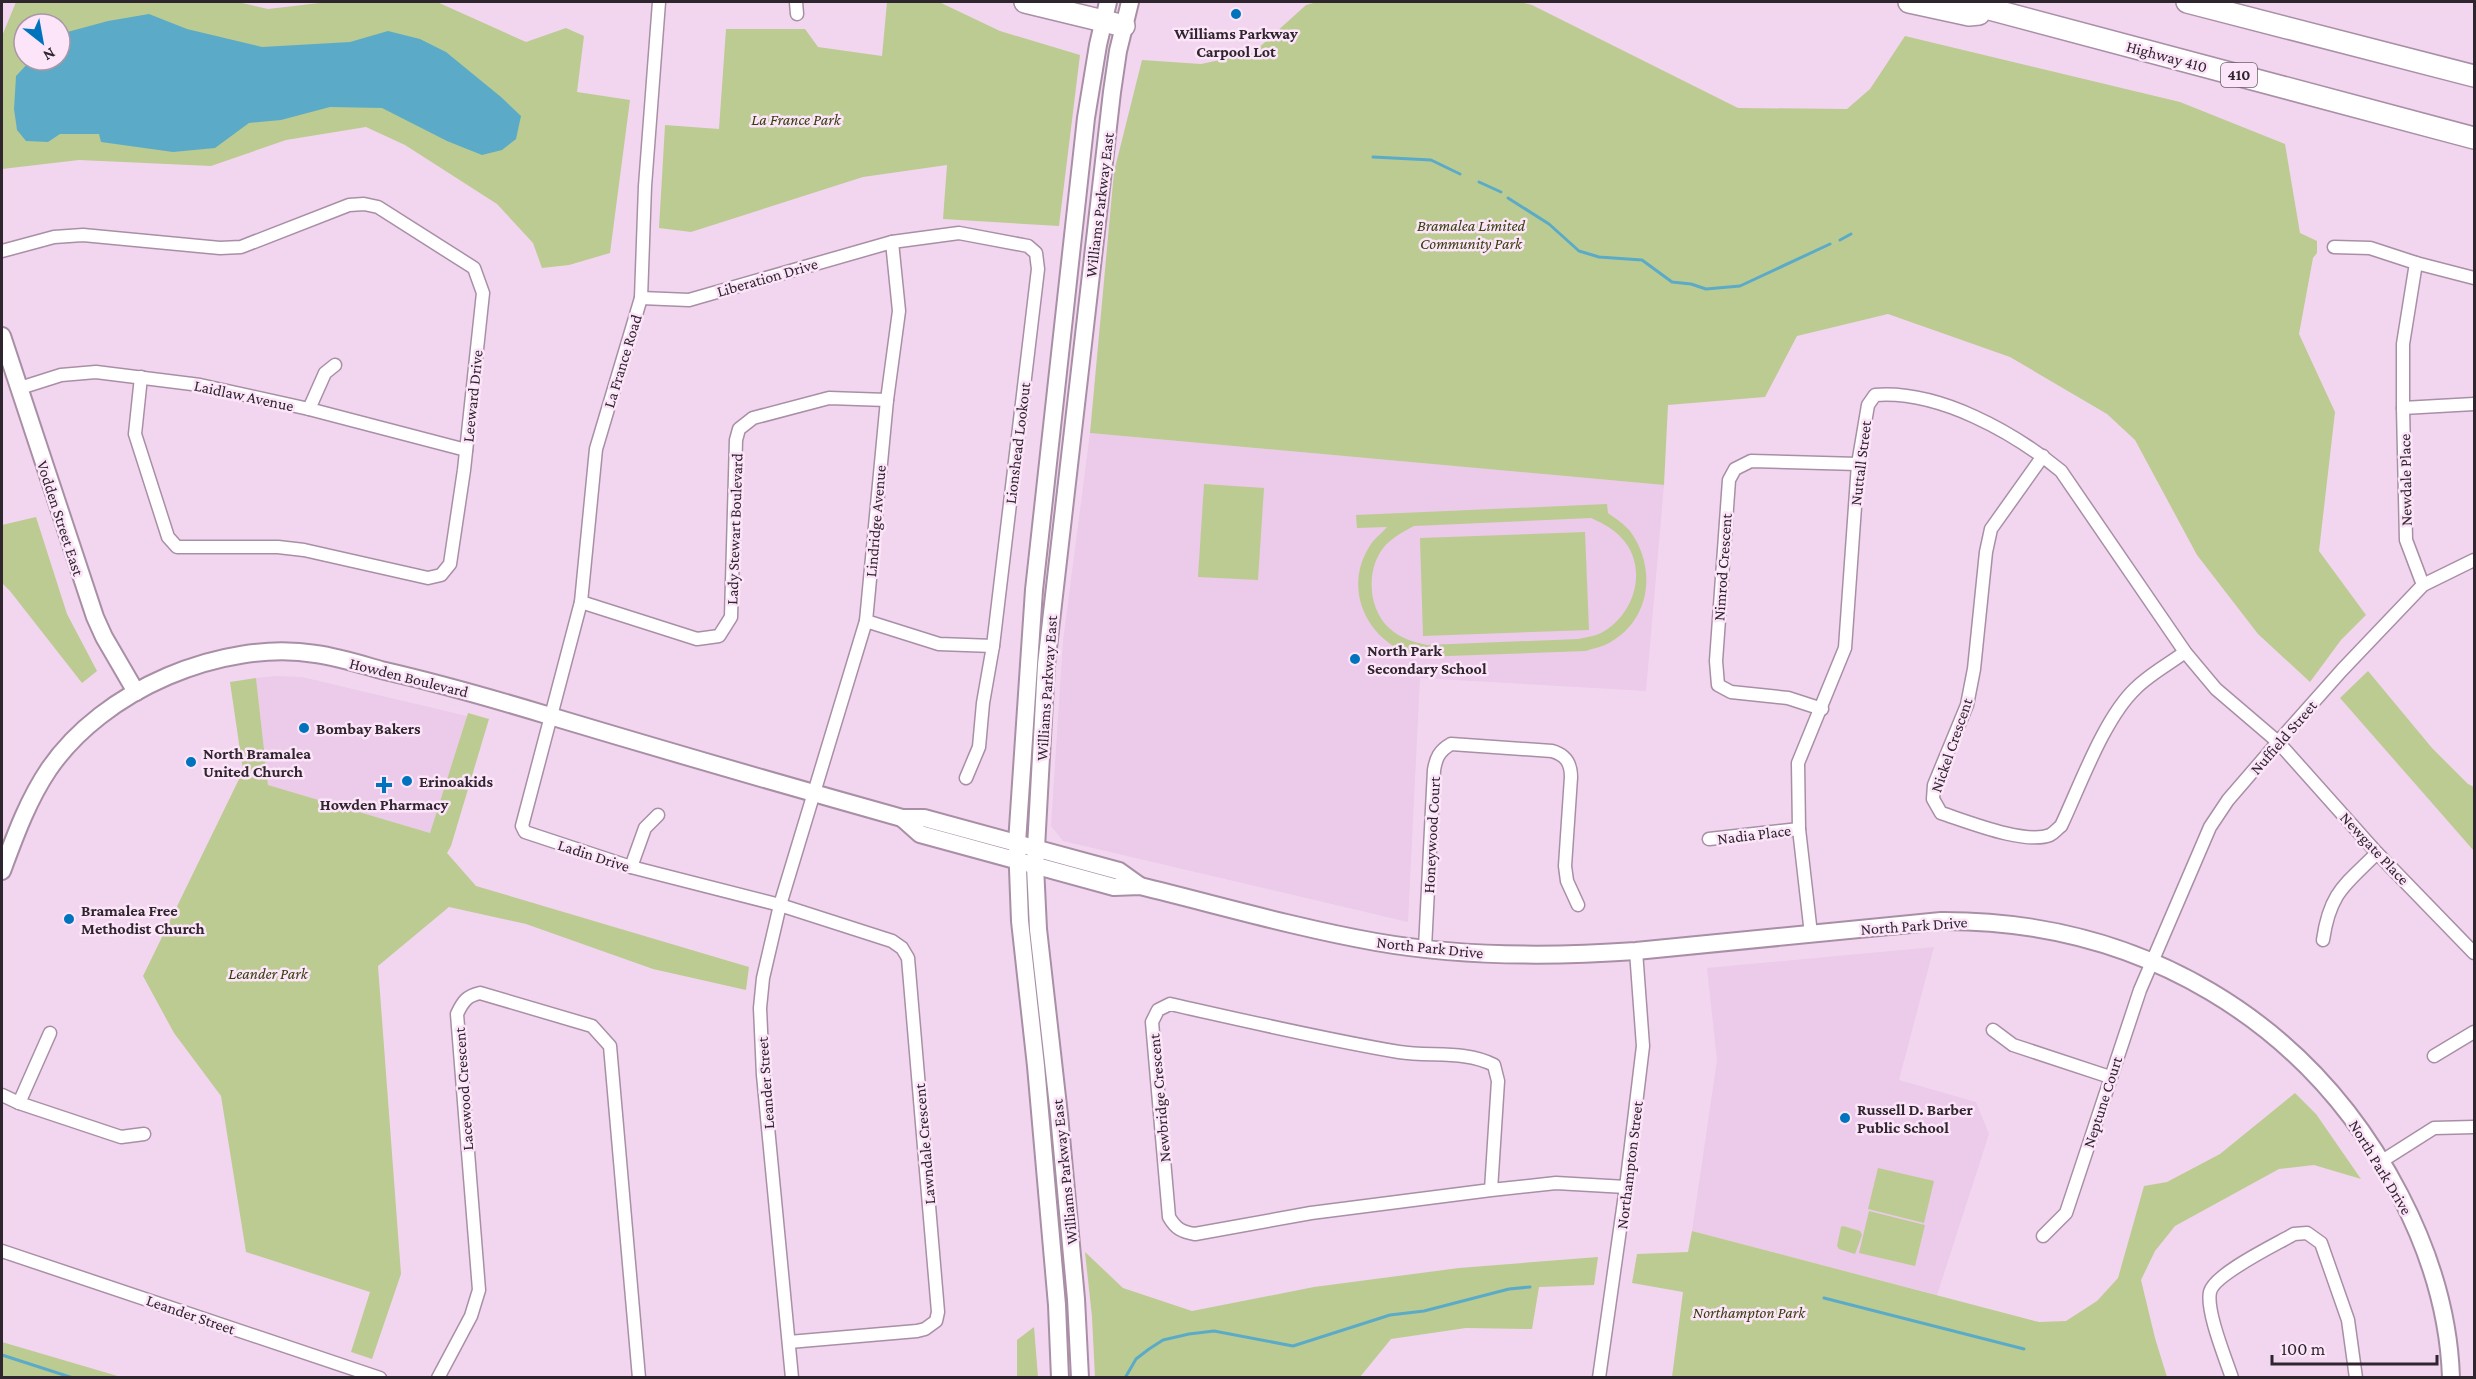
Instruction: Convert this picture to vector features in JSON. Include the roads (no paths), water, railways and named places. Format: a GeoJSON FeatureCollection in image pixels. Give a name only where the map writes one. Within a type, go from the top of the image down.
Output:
{"type":"FeatureCollection","features":[{"type":"Feature","properties":{"kind":"highway"},"geometry":{"type":"LineString","coordinates":[[1025,2],[1112,16]]}},
{"type":"Feature","properties":{"kind":"highway"},"geometry":{"type":"LineString","coordinates":[[1909,2],[1969,15],[2004,12]]}},
{"type":"Feature","properties":{"kind":"highway","name":"Highway 410"},"geometry":{"type":"LineString","coordinates":[[1963,2],[2475,138]]}},
{"type":"Feature","properties":{"kind":"highway"},"geometry":{"type":"LineString","coordinates":[[2187,2],[2475,76]]}},
{"type":"Feature","properties":{"kind":"main road","name":"Williams Parkway East"},"geometry":{"type":"LineString","coordinates":[[1060,1377],[1057,1305],[1037,1078],[1020,921],[1017,843],[1034,590],[1086,118],[1112,16],[1130,2]]}},
{"type":"Feature","properties":{"kind":"main road","name":"Williams Parkway East"},"geometry":{"type":"LineString","coordinates":[[1080,1377],[1076,1299],[1059,1115],[1038,929],[1035,866],[1046,665],[1112,92],[1112,16]]}},
{"type":"Feature","properties":{"kind":"main road","name":"Vodden Street East"},"geometry":{"type":"LineString","coordinates":[[2,336],[95,617],[136,692]]}},
{"type":"Feature","properties":{"kind":"main road","name":"Howden Boulevard"},"geometry":{"type":"LineString","coordinates":[[2,871],[22,819],[50,768],[62,752],[111,706],[136,692],[193,667],[249,654],[286,652],[315,654],[425,680],[902,819],[924,818],[1036,848]]}},
{"type":"Feature","properties":{"kind":"main road","name":"Howden Boulevard"},"geometry":{"type":"LineString","coordinates":[[902,819],[920,834],[1035,866]]}},
{"type":"Feature","properties":{"kind":"main road","name":"North Park Drive"},"geometry":{"type":"LineString","coordinates":[[1036,848],[1119,871],[1140,886]]}},
{"type":"Feature","properties":{"kind":"main road","name":"North Park Drive"},"geometry":{"type":"LineString","coordinates":[[1035,866],[1114,887],[1140,886],[1374,942],[1472,953],[1588,954],[1636,951],[1934,921],[2008,923],[2072,934],[2104,943],[2151,962],[2217,995],[2280,1041],[2341,1103],[2382,1161],[2413,1220],[2425,1251],[2445,1322],[2451,1377]]}},
{"type":"Feature","properties":{"kind":"street","name":"La France Road"},"geometry":{"type":"LineString","coordinates":[[552,717],[581,602],[596,449],[641,298],[645,186],[659,2]]}},
{"type":"Feature","properties":{"kind":"street","name":"Leeward Drive"},"geometry":{"type":"LineString","coordinates":[[2,251],[54,237],[82,235],[220,248],[241,247],[349,205],[364,204],[378,207],[474,268],[483,292],[466,450],[450,564],[441,575],[428,578],[304,550],[278,547],[177,547],[168,537],[135,434],[141,377]]}},
{"type":"Feature","properties":{"kind":"street","name":"Lionshead Lookout"},"geometry":{"type":"LineString","coordinates":[[892,242],[959,233],[1028,246],[1036,254],[1038,269],[993,646],[983,703],[979,747],[966,777]]}},
{"type":"Feature","properties":{"kind":"street","name":"Liberation Drive"},"geometry":{"type":"LineString","coordinates":[[641,298],[689,300],[892,242]]}},
{"type":"Feature","properties":{"kind":"street","name":"Lindridge Avenue"},"geometry":{"type":"LineString","coordinates":[[815,794],[866,621],[887,400],[899,311],[892,242]]}},
{"type":"Feature","properties":{"kind":"street"},"geometry":{"type":"LineString","coordinates":[[2334,247],[2370,249],[2475,278]]}},
{"type":"Feature","properties":{"kind":"street","name":"Newdale Place"},"geometry":{"type":"LineString","coordinates":[[2416,263],[2403,344],[2403,408],[2406,540],[2423,585]]}},
{"type":"Feature","properties":{"kind":"street"},"geometry":{"type":"LineString","coordinates":[[309,409],[325,373],[335,365]]}},
{"type":"Feature","properties":{"kind":"street","name":"Laidlaw Avenue"},"geometry":{"type":"LineString","coordinates":[[20,388],[61,375],[96,372],[200,385],[309,409],[466,450]]}},
{"type":"Feature","properties":{"kind":"street","name":"Nuttall Street"},"geometry":{"type":"LineString","coordinates":[[1811,934],[1799,828],[1798,763],[1845,648],[1858,464],[1868,405],[1875,395],[1890,394],[1953,409],[1992,425],[2043,456],[2061,471],[2185,652],[2216,689],[2278,742]]}},
{"type":"Feature","properties":{"kind":"street","name":"Lady Stewart Boulevard"},"geometry":{"type":"LineString","coordinates":[[581,602],[697,639],[719,636],[731,617],[736,440],[739,429],[753,418],[829,398],[887,400]]}},
{"type":"Feature","properties":{"kind":"street"},"geometry":{"type":"LineString","coordinates":[[2403,408],[2475,404]]}},
{"type":"Feature","properties":{"kind":"street","name":"Nickel Crescent"},"geometry":{"type":"LineString","coordinates":[[2043,456],[1991,529],[1986,552],[1974,669],[1966,705],[1934,785],[1933,800],[1941,813],[2001,832],[2040,837],[2051,834],[2061,826],[2110,721],[2122,703],[2137,687],[2185,652]]}},
{"type":"Feature","properties":{"kind":"street","name":"Nimrod Crescent"},"geometry":{"type":"LineString","coordinates":[[1822,709],[1788,698],[1731,692],[1718,685],[1716,661],[1729,480],[1735,469],[1751,461],[1858,464]]}},
{"type":"Feature","properties":{"kind":"street","name":"Nuffield Street"},"geometry":{"type":"LineString","coordinates":[[2151,962],[2210,826],[2228,800],[2342,670],[2423,585],[2475,560]]}},
{"type":"Feature","properties":{"kind":"street"},"geometry":{"type":"LineString","coordinates":[[866,621],[939,644],[993,646]]}},
{"type":"Feature","properties":{"kind":"street","name":"Ladin Drive"},"geometry":{"type":"LineString","coordinates":[[552,717],[522,826],[525,832],[631,867],[780,906]]}},
{"type":"Feature","properties":{"kind":"street","name":"Newgate Place"},"geometry":{"type":"LineString","coordinates":[[2278,742],[2377,853],[2475,953]]}},
{"type":"Feature","properties":{"kind":"street","name":"Honeywood Court"},"geometry":{"type":"LineString","coordinates":[[1425,948],[1434,770],[1436,757],[1443,748],[1451,744],[1552,751],[1561,753],[1567,759],[1571,768],[1565,866],[1568,881],[1578,905]]}},
{"type":"Feature","properties":{"kind":"street","name":"Leander Street"},"geometry":{"type":"LineString","coordinates":[[792,1377],[763,1076],[760,1008],[763,978],[780,906],[815,794]]}},
{"type":"Feature","properties":{"kind":"street"},"geometry":{"type":"LineString","coordinates":[[631,867],[645,828],[658,815]]}},
{"type":"Feature","properties":{"kind":"street","name":"Nadia Place"},"geometry":{"type":"LineString","coordinates":[[1709,839],[1799,828]]}},
{"type":"Feature","properties":{"kind":"street"},"geometry":{"type":"LineString","coordinates":[[2323,940],[2327,914],[2337,894],[2377,853]]}},
{"type":"Feature","properties":{"kind":"street","name":"Lawndale Crescent"},"geometry":{"type":"LineString","coordinates":[[780,906],[892,941],[902,948],[908,958],[938,1312],[936,1321],[925,1329],[917,1331],[789,1342]]}},
{"type":"Feature","properties":{"kind":"street","name":"Northampton Street"},"geometry":{"type":"LineString","coordinates":[[1599,1377],[1643,1046],[1636,951]]}},
{"type":"Feature","properties":{"kind":"street","name":"Neptune Court"},"geometry":{"type":"LineString","coordinates":[[2043,1236],[2067,1213],[2110,1077],[2151,962]]}},
{"type":"Feature","properties":{"kind":"street","name":"Lacewood Crescent"},"geometry":{"type":"LineString","coordinates":[[438,1377],[471,1316],[479,1290],[457,1014],[462,1002],[470,995],[480,993],[592,1026],[610,1046],[639,1377]]}},
{"type":"Feature","properties":{"kind":"street","name":"Newbridge Crescent"},"geometry":{"type":"LineString","coordinates":[[1491,1190],[1498,1081],[1494,1065],[1480,1057],[1403,1052],[1322,1038],[1170,1004],[1158,1010],[1152,1022],[1169,1217],[1182,1232],[1195,1234],[1311,1214],[1556,1183],[1626,1187]]}},
{"type":"Feature","properties":{"kind":"street"},"geometry":{"type":"LineString","coordinates":[[1993,1030],[2013,1045],[2110,1077]]}},
{"type":"Feature","properties":{"kind":"street"},"geometry":{"type":"LineString","coordinates":[[2434,1056],[2475,1032]]}},
{"type":"Feature","properties":{"kind":"street"},"geometry":{"type":"LineString","coordinates":[[19,1103],[50,1033]]}},
{"type":"Feature","properties":{"kind":"street"},"geometry":{"type":"LineString","coordinates":[[2,1095],[19,1103],[121,1137],[144,1134]]}},
{"type":"Feature","properties":{"kind":"street"},"geometry":{"type":"LineString","coordinates":[[2382,1161],[2434,1128],[2475,1127]]}},
{"type":"Feature","properties":{"kind":"street"},"geometry":{"type":"LineString","coordinates":[[2232,1377],[2209,1305],[2210,1289],[2220,1278],[2294,1234],[2307,1233],[2321,1244],[2348,1320],[2356,1377]]}},
{"type":"Feature","properties":{"kind":"street","name":"Leander Street"},"geometry":{"type":"LineString","coordinates":[[2,1251],[380,1377]]}},
{"type":"Feature","properties":{"kind":"water"},"geometry":{"type":"Polygon","coordinates":[[[149,14],[187,29],[262,47],[350,42],[388,31],[420,39],[446,52],[521,116],[516,139],[502,150],[482,155],[447,141],[382,108],[330,107],[281,120],[249,123],[215,148],[173,152],[101,142],[99,134],[60,134],[48,142],[26,141],[17,130],[14,109],[16,76],[20,72],[72,72],[72,31],[108,21],[149,14]]]}},
{"type":"Feature","properties":{"kind":"waterway"},"geometry":{"type":"LineString","coordinates":[[1373,157],[1431,160],[1460,174]]}},
{"type":"Feature","properties":{"kind":"waterway"},"geometry":{"type":"LineString","coordinates":[[1479,182],[1501,192]]}},
{"type":"Feature","properties":{"kind":"waterway"},"geometry":{"type":"LineString","coordinates":[[1508,198],[1549,224],[1579,251],[1599,257],[1642,260],[1672,282],[1691,284],[1706,289],[1740,286],[1830,244]]}},
{"type":"Feature","properties":{"kind":"waterway"},"geometry":{"type":"LineString","coordinates":[[1840,240],[1851,234]]}},
{"type":"Feature","properties":{"kind":"waterway"},"geometry":{"type":"LineString","coordinates":[[1125,1378],[1136,1359],[1149,1349],[1163,1340],[1189,1334],[1214,1331],[1293,1346],[1390,1315],[1424,1311],[1509,1289],[1530,1287]]}},
{"type":"Feature","properties":{"kind":"waterway"},"geometry":{"type":"LineString","coordinates":[[1824,1298],[2024,1349]]}},
{"type":"Feature","properties":{"kind":"waterway"},"geometry":{"type":"LineString","coordinates":[[2,1355],[73,1378]]}},
{"type":"Feature","properties":{"kind":"place","name":"Williams Parkway Carpool Lot"},"geometry":{"type":"Point","coordinates":[1236,14]}},
{"type":"Feature","properties":{"kind":"place","name":"North Park Secondary School"},"geometry":{"type":"Point","coordinates":[1355,659]}},
{"type":"Feature","properties":{"kind":"place","name":"Bombay Bakers"},"geometry":{"type":"Point","coordinates":[304,728]}},
{"type":"Feature","properties":{"kind":"place","name":"North Bramalea United Church"},"geometry":{"type":"Point","coordinates":[191,762]}},
{"type":"Feature","properties":{"kind":"place","name":"Erinoakids"},"geometry":{"type":"Point","coordinates":[407,781]}},
{"type":"Feature","properties":{"kind":"place","name":"Howden Pharmacy"},"geometry":{"type":"Point","coordinates":[384,785]}},
{"type":"Feature","properties":{"kind":"place","name":"Bramalea Free Methodist Church"},"geometry":{"type":"Point","coordinates":[69,919]}},
{"type":"Feature","properties":{"kind":"place","name":"Russell D. Barber Public School"},"geometry":{"type":"Point","coordinates":[1845,1118]}},
{"type":"Feature","properties":{"kind":"park label","name":"La France Park"},"geometry":{"type":"Point","coordinates":[796,119]}},
{"type":"Feature","properties":{"kind":"park label","name":"Bramalea Limited Community Park"},"geometry":{"type":"Point","coordinates":[1471,234]}},
{"type":"Feature","properties":{"kind":"park label","name":"Leander Park"},"geometry":{"type":"Point","coordinates":[268,973]}},
{"type":"Feature","properties":{"kind":"park label","name":"Northampton Park"},"geometry":{"type":"Point","coordinates":[1749,1312]}}]}
